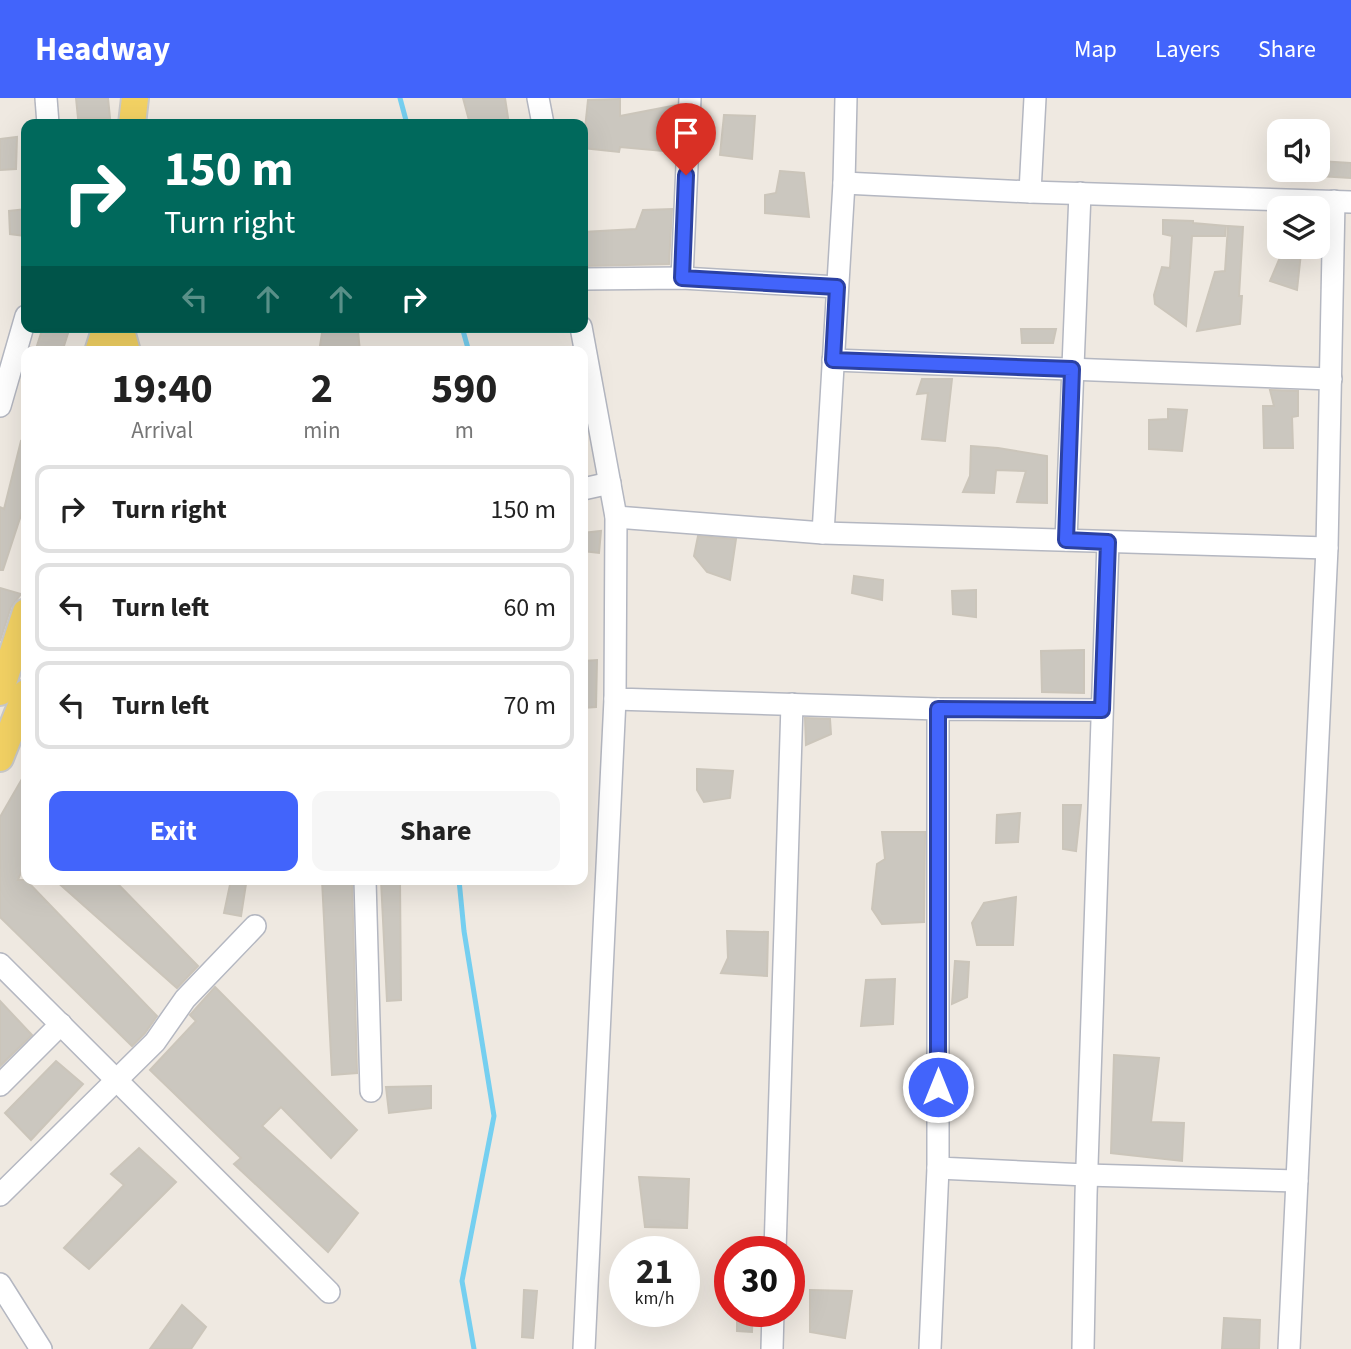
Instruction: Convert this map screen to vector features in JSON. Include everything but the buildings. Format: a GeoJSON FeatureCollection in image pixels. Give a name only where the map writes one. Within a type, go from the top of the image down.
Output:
{"type":"FeatureCollection","features":[{"type":"Feature","properties":{"kind":"main road"},"geometry":{"type":"LineString","coordinates":[[133,119],[135,98]]}},
{"type":"Feature","properties":{"kind":"main road"},"geometry":{"type":"LineString","coordinates":[[0,691],[21,647]]}},
{"type":"Feature","properties":{"kind":"main road"},"geometry":{"type":"LineString","coordinates":[[0,758],[21,706]]}},
{"type":"Feature","properties":{"kind":"street"},"geometry":{"type":"LineString","coordinates":[[46,98],[48,119]]}},
{"type":"Feature","properties":{"kind":"street"},"geometry":{"type":"LineString","coordinates":[[538,98],[542,119]]}},
{"type":"Feature","properties":{"kind":"street"},"geometry":{"type":"LineString","coordinates":[[682,278],[690,98]]}},
{"type":"Feature","properties":{"kind":"street"},"geometry":{"type":"LineString","coordinates":[[823,533],[844,183],[846,98]]}},
{"type":"Feature","properties":{"kind":"street"},"geometry":{"type":"LineString","coordinates":[[1030,192],[1035,98]]}},
{"type":"Feature","properties":{"kind":"street"},"geometry":{"type":"LineString","coordinates":[[844,183],[1030,192],[1343,201],[1331,379],[1327,548],[1289,1349]]}},
{"type":"Feature","properties":{"kind":"street"},"geometry":{"type":"LineString","coordinates":[[1066,540],[1080,193]]}},
{"type":"Feature","properties":{"kind":"street"},"geometry":{"type":"LineString","coordinates":[[588,279],[682,278],[837,287]]}},
{"type":"Feature","properties":{"kind":"street"},"geometry":{"type":"LineString","coordinates":[[0,406],[21,333]]}},
{"type":"Feature","properties":{"kind":"street"},"geometry":{"type":"LineString","coordinates":[[833,360],[1331,379]]}},
{"type":"Feature","properties":{"kind":"street"},"geometry":{"type":"LineString","coordinates":[[584,1349],[615,699],[617,517],[588,365]]}},
{"type":"Feature","properties":{"kind":"street"},"geometry":{"type":"LineString","coordinates":[[588,488],[610,484]]}},
{"type":"Feature","properties":{"kind":"street"},"geometry":{"type":"LineString","coordinates":[[617,517],[823,533],[1327,548]]}},
{"type":"Feature","properties":{"kind":"street"},"geometry":{"type":"LineString","coordinates":[[1083,1349],[1086,1175],[1108,542]]}},
{"type":"Feature","properties":{"kind":"street"},"geometry":{"type":"LineString","coordinates":[[615,699],[938,709],[1102,710]]}},
{"type":"Feature","properties":{"kind":"street"},"geometry":{"type":"LineString","coordinates":[[775,1236],[792,704]]}},
{"type":"Feature","properties":{"kind":"street"},"geometry":{"type":"LineString","coordinates":[[930,1349],[938,1168],[938,709]]}},
{"type":"Feature","properties":{"kind":"street"},"geometry":{"type":"LineString","coordinates":[[365,885],[371,1091]]}},
{"type":"Feature","properties":{"kind":"street"},"geometry":{"type":"LineString","coordinates":[[0,1195],[155,1042],[185,999],[255,926]]}},
{"type":"Feature","properties":{"kind":"street"},"geometry":{"type":"LineString","coordinates":[[0,964],[329,1292]]}},
{"type":"Feature","properties":{"kind":"street"},"geometry":{"type":"LineString","coordinates":[[0,1085],[61,1024]]}},
{"type":"Feature","properties":{"kind":"street"},"geometry":{"type":"LineString","coordinates":[[938,1168],[1297,1181]]}},
{"type":"Feature","properties":{"kind":"street"},"geometry":{"type":"LineString","coordinates":[[0,1284],[41,1349]]}},
{"type":"Feature","properties":{"kind":"street"},"geometry":{"type":"LineString","coordinates":[[772,1349],[773,1327]]}},
{"type":"Feature","properties":{"kind":"waterway"},"geometry":{"type":"LineString","coordinates":[[400,98],[406,119]]}},
{"type":"Feature","properties":{"kind":"waterway"},"geometry":{"type":"LineString","coordinates":[[464,333],[467,346]]}},
{"type":"Feature","properties":{"kind":"waterway"},"geometry":{"type":"LineString","coordinates":[[459,885],[464,931],[494,1116],[462,1281],[474,1349]]}},
{"type":"Feature","properties":{"kind":"route"},"geometry":{"type":"LineString","coordinates":[[686,175],[682,278],[837,287],[833,360],[1072,369],[1066,540],[1108,542],[1102,710],[938,709],[938,1087]]}}]}
